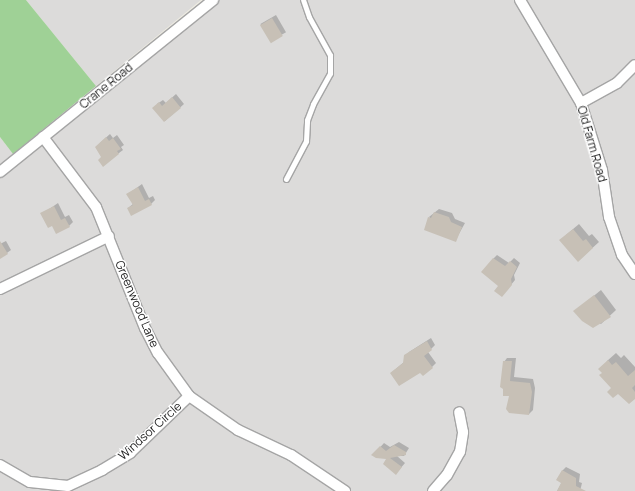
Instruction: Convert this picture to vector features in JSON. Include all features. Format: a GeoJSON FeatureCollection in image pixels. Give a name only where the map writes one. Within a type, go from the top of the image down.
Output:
{"type":"FeatureCollection","features":[{"type":"Feature","properties":{"kind":"street","name":"Crane Road"},"geometry":{"type":"LineString","coordinates":[[0,172],[213,0]]}},
{"type":"Feature","properties":{"kind":"street","name":"Old Farm Road"},"geometry":{"type":"LineString","coordinates":[[520,0],[581,103],[602,170],[609,217],[622,255],[635,274]]}},
{"type":"Feature","properties":{"kind":"street"},"geometry":{"type":"LineString","coordinates":[[581,103],[617,83],[635,65]]}},
{"type":"Feature","properties":{"kind":"street","name":"Greenwood Lane"},"geometry":{"type":"LineString","coordinates":[[43,137],[96,207],[146,328],[158,353],[189,396],[238,430],[291,455],[345,491]]}},
{"type":"Feature","properties":{"kind":"street"},"geometry":{"type":"LineString","coordinates":[[0,290],[109,236]]}},
{"type":"Feature","properties":{"kind":"street","name":"Windsor Circle"},"geometry":{"type":"LineString","coordinates":[[0,466],[30,482],[68,486],[102,470],[130,453],[189,396]]}},
{"type":"Feature","properties":{"kind":"street"},"geometry":{"type":"LineString","coordinates":[[433,491],[447,475],[460,452],[463,432],[459,412]]}},
{"type":"Feature","properties":{"kind":"lane"},"geometry":{"type":"LineString","coordinates":[[286,179],[306,141],[307,120],[313,104],[330,73],[330,56],[309,17],[303,0]]}},
{"type":"Feature","properties":{"kind":"shaded area"},"geometry":{"type":"Polygon","coordinates":[[[26,0],[201,0],[96,86],[26,0]]]}},
{"type":"Feature","properties":{"kind":"shaded area"},"geometry":{"type":"Polygon","coordinates":[[[217,0],[635,0],[635,491],[0,491],[0,176],[217,0]]]}},
{"type":"Feature","properties":{"kind":"shaded area"},"geometry":{"type":"Polygon","coordinates":[[[0,137],[13,154],[0,165],[0,137]]]}},
{"type":"Feature","properties":{"kind":"green space"},"geometry":{"type":"Polygon","coordinates":[[[0,0],[26,0],[96,86],[13,154],[0,137],[0,0]]]}},
{"type":"Feature","properties":{"kind":"building"},"geometry":{"type":"Polygon","coordinates":[[[272,18],[283,36],[271,43],[260,25],[272,18]]]}},
{"type":"Feature","properties":{"kind":"building"},"geometry":{"type":"Polygon","coordinates":[[[172,97],[181,108],[164,122],[152,108],[159,102],[162,106],[172,97]]]}},
{"type":"Feature","properties":{"kind":"building"},"geometry":{"type":"Polygon","coordinates":[[[106,137],[109,141],[113,138],[121,149],[117,151],[119,154],[103,167],[98,160],[101,157],[95,147],[106,137]]]}},
{"type":"Feature","properties":{"kind":"building"},"geometry":{"type":"Polygon","coordinates":[[[138,187],[145,201],[149,199],[152,205],[131,216],[127,208],[133,205],[126,194],[138,187]]]}},
{"type":"Feature","properties":{"kind":"building"},"geometry":{"type":"Polygon","coordinates":[[[54,206],[61,220],[65,218],[70,227],[56,234],[52,226],[48,228],[40,213],[54,206]]]}},
{"type":"Feature","properties":{"kind":"building"},"geometry":{"type":"Polygon","coordinates":[[[434,212],[449,217],[451,222],[462,227],[456,242],[424,230],[428,217],[431,218],[434,212]]]}},
{"type":"Feature","properties":{"kind":"building"},"geometry":{"type":"Polygon","coordinates":[[[573,229],[583,241],[586,239],[593,248],[578,262],[559,240],[573,229]]]}},
{"type":"Feature","properties":{"kind":"building"},"geometry":{"type":"Polygon","coordinates":[[[0,241],[8,254],[0,259],[0,241]]]}},
{"type":"Feature","properties":{"kind":"building"},"geometry":{"type":"Polygon","coordinates":[[[493,258],[505,266],[510,261],[517,267],[511,279],[512,285],[502,297],[494,291],[498,286],[481,272],[493,258]]]}},
{"type":"Feature","properties":{"kind":"building"},"geometry":{"type":"Polygon","coordinates":[[[594,295],[611,317],[593,328],[582,321],[573,311],[594,295]]]}},
{"type":"Feature","properties":{"kind":"building"},"geometry":{"type":"Polygon","coordinates":[[[427,341],[432,350],[424,356],[433,368],[423,376],[420,373],[399,386],[390,373],[403,363],[404,355],[427,341]]]}},
{"type":"Feature","properties":{"kind":"building"},"geometry":{"type":"Polygon","coordinates":[[[608,360],[612,365],[616,362],[628,376],[635,370],[635,385],[632,388],[635,392],[635,399],[629,404],[618,394],[613,398],[607,392],[611,388],[599,375],[602,373],[598,369],[608,360]]]}},
{"type":"Feature","properties":{"kind":"building"},"geometry":{"type":"Polygon","coordinates":[[[503,361],[512,361],[510,381],[530,383],[532,392],[529,415],[509,413],[506,409],[509,396],[503,396],[503,389],[500,387],[503,361]]]}},
{"type":"Feature","properties":{"kind":"building"},"geometry":{"type":"Polygon","coordinates":[[[394,445],[406,452],[406,455],[390,458],[402,467],[396,475],[383,464],[386,459],[376,458],[371,455],[380,446],[386,451],[394,445]]]}},
{"type":"Feature","properties":{"kind":"building"},"geometry":{"type":"Polygon","coordinates":[[[562,470],[576,478],[576,486],[586,491],[557,491],[561,483],[556,480],[562,470]]]}}]}
